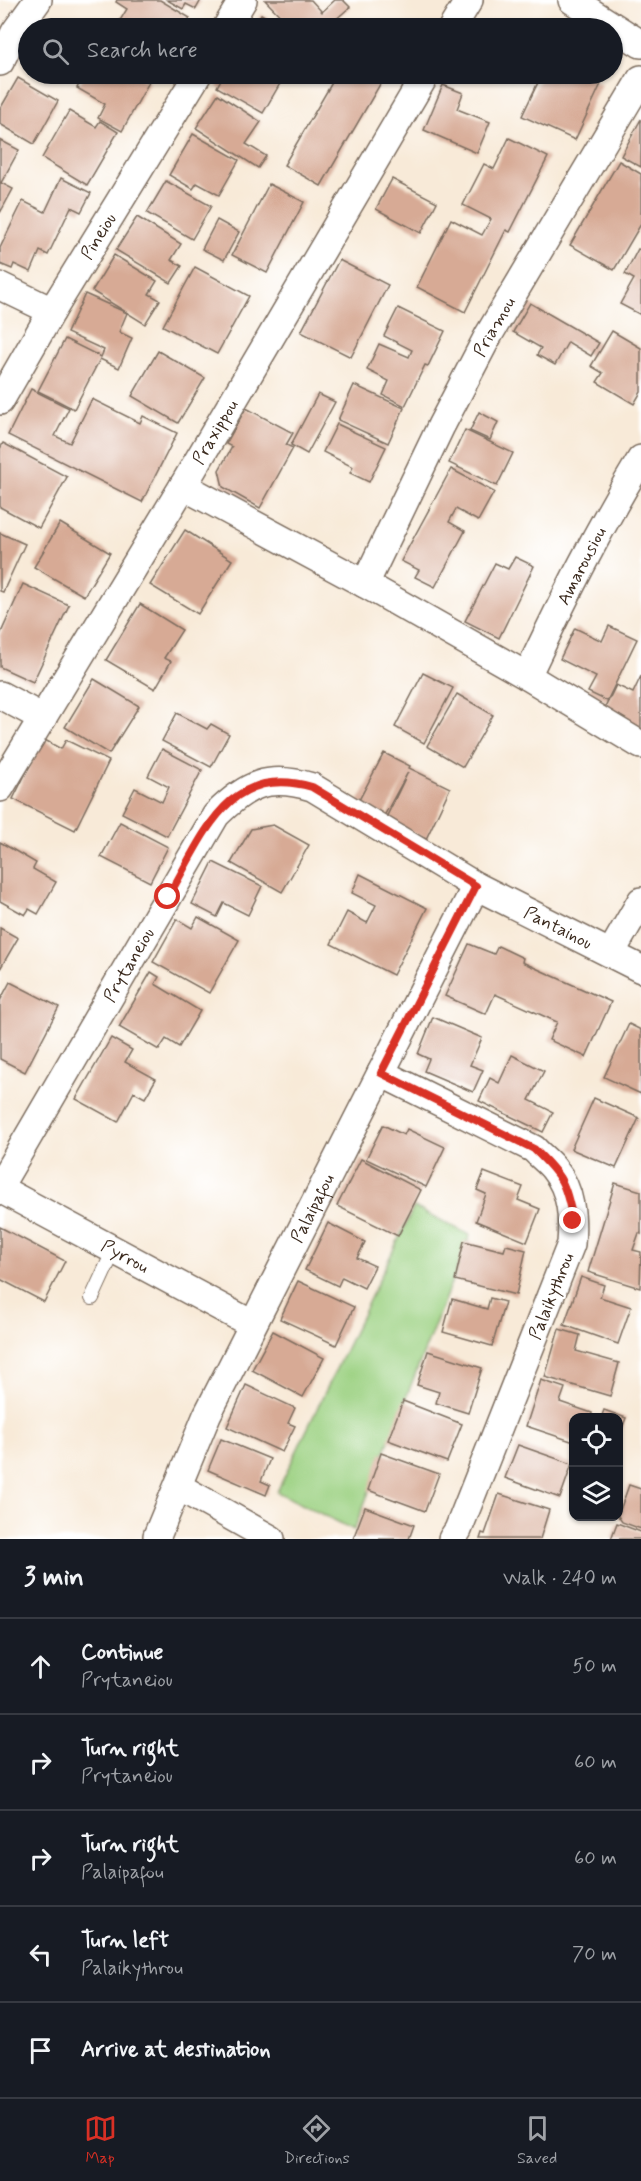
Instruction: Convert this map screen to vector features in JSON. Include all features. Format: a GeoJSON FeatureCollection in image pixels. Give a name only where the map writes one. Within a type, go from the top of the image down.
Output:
{"type":"FeatureCollection","features":[{"type":"Feature","properties":{"kind":"street"},"geometry":{"type":"LineString","coordinates":[[25,18],[38,0]]}},
{"type":"Feature","properties":{"kind":"street"},"geometry":{"type":"LineString","coordinates":[[232,18],[243,0]]}},
{"type":"Feature","properties":{"kind":"street"},"geometry":{"type":"LineString","coordinates":[[458,18],[469,0]]}},
{"type":"Feature","properties":{"kind":"street"},"geometry":{"type":"LineString","coordinates":[[572,0],[600,18]]}},
{"type":"Feature","properties":{"kind":"street"},"geometry":{"type":"LineString","coordinates":[[0,62],[18,28]]}},
{"type":"Feature","properties":{"kind":"street"},"geometry":{"type":"LineString","coordinates":[[623,33],[641,44]]}},
{"type":"Feature","properties":{"kind":"street","name":"Priamou"},"geometry":{"type":"LineString","coordinates":[[365,584],[441,426],[488,336],[641,79]]}},
{"type":"Feature","properties":{"kind":"street","name":"Pineiou"},"geometry":{"type":"LineString","coordinates":[[0,401],[52,311],[192,84]]}},
{"type":"Feature","properties":{"kind":"street","name":"Praxippou"},"geometry":{"type":"LineString","coordinates":[[0,788],[183,486],[420,84]]}},
{"type":"Feature","properties":{"kind":"street"},"geometry":{"type":"LineString","coordinates":[[0,286],[52,311]]}},
{"type":"Feature","properties":{"kind":"street","name":"Amarousiou"},"geometry":{"type":"LineString","coordinates":[[527,676],[568,587],[605,517],[641,459]]}},
{"type":"Feature","properties":{"kind":"street"},"geometry":{"type":"LineString","coordinates":[[183,486],[365,584],[527,676],[641,745]]}},
{"type":"Feature","properties":{"kind":"street"},"geometry":{"type":"LineString","coordinates":[[0,695],[43,717]]}},
{"type":"Feature","properties":{"kind":"street","name":"Prytaneiou"},"geometry":{"type":"LineString","coordinates":[[0,1187],[216,815],[244,789],[276,781],[293,781],[312,787],[476,886]]}},
{"type":"Feature","properties":{"kind":"street","name":"Pantainou"},"geometry":{"type":"LineString","coordinates":[[476,886],[641,969]]}},
{"type":"Feature","properties":{"kind":"street","name":"Palaipafou"},"geometry":{"type":"LineString","coordinates":[[157,1536],[207,1415],[476,886]]}},
{"type":"Feature","properties":{"kind":"street"},"geometry":{"type":"LineString","coordinates":[[611,953],[641,901]]}},
{"type":"Feature","properties":{"kind":"street","name":"Palaikythrou"},"geometry":{"type":"LineString","coordinates":[[381,1073],[534,1149],[554,1168],[567,1192],[573,1221],[571,1244],[458,1530],[452,1539]]}},
{"type":"Feature","properties":{"kind":"street","name":"Pyrrou"},"geometry":{"type":"LineString","coordinates":[[0,1187],[252,1324]]}},
{"type":"Feature","properties":{"kind":"street"},"geometry":{"type":"LineString","coordinates":[[179,1487],[270,1539]]}},
{"type":"Feature","properties":{"kind":"lane"},"geometry":{"type":"LineString","coordinates":[[92,1298],[114,1250]]}},
{"type":"Feature","properties":{"kind":"green space"},"geometry":{"type":"Polygon","coordinates":[[[414,1207],[470,1235],[354,1530],[277,1492],[414,1207]]]}},
{"type":"Feature","properties":{"kind":"building"},"geometry":{"type":"Polygon","coordinates":[[[117,0],[160,0],[190,18],[122,18],[127,9],[116,2],[117,0]]]}},
{"type":"Feature","properties":{"kind":"building"},"geometry":{"type":"Polygon","coordinates":[[[167,0],[201,0],[196,9],[186,4],[183,9],[167,0]]]}},
{"type":"Feature","properties":{"kind":"building"},"geometry":{"type":"Polygon","coordinates":[[[265,0],[311,0],[322,12],[335,0],[343,0],[350,7],[337,18],[282,18],[265,0]]]}},
{"type":"Feature","properties":{"kind":"building"},"geometry":{"type":"Polygon","coordinates":[[[18,78],[18,84],[28,84],[58,101],[34,144],[0,124],[0,109],[18,78]]]}},
{"type":"Feature","properties":{"kind":"building"},"geometry":{"type":"Polygon","coordinates":[[[79,84],[148,84],[122,131],[98,118],[105,104],[77,88],[79,84]]]}},
{"type":"Feature","properties":{"kind":"building"},"geometry":{"type":"Polygon","coordinates":[[[219,84],[280,84],[263,113],[217,87],[219,84]]]}},
{"type":"Feature","properties":{"kind":"building"},"geometry":{"type":"Polygon","coordinates":[[[331,84],[380,84],[321,186],[284,165],[331,84]]]}},
{"type":"Feature","properties":{"kind":"building"},"geometry":{"type":"Polygon","coordinates":[[[537,84],[601,84],[575,140],[522,116],[537,84]]]}},
{"type":"Feature","properties":{"kind":"building"},"geometry":{"type":"Polygon","coordinates":[[[443,85],[463,93],[457,109],[490,122],[477,153],[424,130],[443,85]]]}},
{"type":"Feature","properties":{"kind":"building"},"geometry":{"type":"Polygon","coordinates":[[[218,94],[261,122],[246,144],[266,156],[258,168],[196,128],[218,94]]]}},
{"type":"Feature","properties":{"kind":"building"},"geometry":{"type":"Polygon","coordinates":[[[69,111],[96,127],[100,121],[118,132],[87,185],[42,158],[69,111]]]}},
{"type":"Feature","properties":{"kind":"building"},"geometry":{"type":"Polygon","coordinates":[[[641,119],[641,167],[621,156],[641,119]]]}},
{"type":"Feature","properties":{"kind":"building"},"geometry":{"type":"Polygon","coordinates":[[[193,134],[239,160],[219,195],[197,183],[193,189],[169,175],[193,134]]]}},
{"type":"Feature","properties":{"kind":"building"},"geometry":{"type":"Polygon","coordinates":[[[509,138],[548,157],[510,232],[506,230],[465,312],[417,287],[451,219],[482,235],[491,219],[463,205],[484,164],[494,169],[509,138]]]}},
{"type":"Feature","properties":{"kind":"building"},"geometry":{"type":"Polygon","coordinates":[[[0,140],[19,150],[1,183],[13,189],[0,213],[0,140]]]}},
{"type":"Feature","properties":{"kind":"building"},"geometry":{"type":"Polygon","coordinates":[[[619,161],[641,174],[641,224],[614,270],[570,245],[619,161]]]}},
{"type":"Feature","properties":{"kind":"building"},"geometry":{"type":"Polygon","coordinates":[[[61,178],[91,193],[81,212],[71,207],[48,255],[40,251],[31,272],[14,264],[12,269],[0,264],[0,248],[23,201],[45,212],[61,178]]]}},
{"type":"Feature","properties":{"kind":"building"},"geometry":{"type":"Polygon","coordinates":[[[392,179],[437,202],[421,233],[376,209],[392,179]]]}},
{"type":"Feature","properties":{"kind":"building"},"geometry":{"type":"Polygon","coordinates":[[[166,181],[211,206],[192,239],[147,213],[166,181]]]}},
{"type":"Feature","properties":{"kind":"building"},"geometry":{"type":"Polygon","coordinates":[[[269,184],[304,202],[267,273],[232,255],[269,184]]]}},
{"type":"Feature","properties":{"kind":"building"},"geometry":{"type":"Polygon","coordinates":[[[137,217],[181,244],[171,260],[182,266],[171,283],[116,250],[137,217]]]}},
{"type":"Feature","properties":{"kind":"building"},"geometry":{"type":"Polygon","coordinates":[[[217,220],[239,232],[224,260],[202,249],[217,220]]]}},
{"type":"Feature","properties":{"kind":"building"},"geometry":{"type":"Polygon","coordinates":[[[638,249],[641,250],[641,315],[620,304],[634,279],[625,274],[638,249]]]}},
{"type":"Feature","properties":{"kind":"building"},"geometry":{"type":"Polygon","coordinates":[[[114,255],[157,281],[149,294],[160,300],[145,324],[92,291],[114,255]]]}},
{"type":"Feature","properties":{"kind":"building"},"geometry":{"type":"Polygon","coordinates":[[[339,260],[388,285],[351,357],[301,332],[339,260]]]}},
{"type":"Feature","properties":{"kind":"building"},"geometry":{"type":"Polygon","coordinates":[[[195,267],[249,296],[217,354],[163,326],[195,267]]]}},
{"type":"Feature","properties":{"kind":"building"},"geometry":{"type":"Polygon","coordinates":[[[85,294],[127,313],[119,332],[132,338],[119,368],[100,359],[74,409],[38,391],[65,339],[101,357],[104,350],[67,333],[85,294]]]}},
{"type":"Feature","properties":{"kind":"building"},"geometry":{"type":"Polygon","coordinates":[[[530,303],[599,343],[591,356],[568,342],[555,365],[537,355],[541,348],[513,332],[530,303]]]}},
{"type":"Feature","properties":{"kind":"building"},"geometry":{"type":"Polygon","coordinates":[[[398,308],[445,331],[405,406],[383,395],[389,381],[367,370],[379,344],[409,357],[412,350],[384,336],[398,308]]]}},
{"type":"Feature","properties":{"kind":"building"},"geometry":{"type":"Polygon","coordinates":[[[612,331],[641,348],[641,392],[634,404],[597,382],[603,373],[591,366],[612,331]]]}},
{"type":"Feature","properties":{"kind":"building"},"geometry":{"type":"Polygon","coordinates":[[[158,351],[205,378],[178,423],[132,396],[158,351]]]}},
{"type":"Feature","properties":{"kind":"building"},"geometry":{"type":"Polygon","coordinates":[[[354,385],[404,408],[388,443],[338,420],[354,385]]]}},
{"type":"Feature","properties":{"kind":"building"},"geometry":{"type":"Polygon","coordinates":[[[31,389],[69,408],[55,436],[70,443],[92,399],[140,423],[143,416],[177,433],[142,502],[8,435],[31,389]]]}},
{"type":"Feature","properties":{"kind":"building"},"geometry":{"type":"Polygon","coordinates":[[[318,394],[335,402],[307,454],[291,445],[318,394]]]}},
{"type":"Feature","properties":{"kind":"building"},"geometry":{"type":"Polygon","coordinates":[[[246,408],[293,433],[286,445],[293,448],[260,508],[223,487],[219,470],[232,447],[226,444],[246,408]]]}},
{"type":"Feature","properties":{"kind":"building"},"geometry":{"type":"Polygon","coordinates":[[[479,412],[498,422],[490,440],[470,431],[479,412]]]}},
{"type":"Feature","properties":{"kind":"building"},"geometry":{"type":"Polygon","coordinates":[[[337,424],[386,447],[369,482],[350,473],[353,467],[323,452],[337,424]]]}},
{"type":"Feature","properties":{"kind":"building"},"geometry":{"type":"Polygon","coordinates":[[[465,430],[513,453],[497,486],[449,463],[465,430]]]}},
{"type":"Feature","properties":{"kind":"building"},"geometry":{"type":"Polygon","coordinates":[[[3,443],[67,477],[39,528],[0,507],[0,449],[3,443]]]}},
{"type":"Feature","properties":{"kind":"building"},"geometry":{"type":"Polygon","coordinates":[[[451,469],[494,492],[478,521],[456,509],[449,522],[465,531],[435,587],[415,577],[419,570],[401,561],[451,469]]]}},
{"type":"Feature","properties":{"kind":"building"},"geometry":{"type":"Polygon","coordinates":[[[60,523],[110,553],[84,596],[34,567],[60,523]]]}},
{"type":"Feature","properties":{"kind":"building"},"geometry":{"type":"Polygon","coordinates":[[[185,530],[232,560],[198,614],[150,585],[185,530]]]}},
{"type":"Feature","properties":{"kind":"building"},"geometry":{"type":"Polygon","coordinates":[[[0,533],[25,544],[3,592],[0,591],[0,533]]]}},
{"type":"Feature","properties":{"kind":"building"},"geometry":{"type":"Polygon","coordinates":[[[515,557],[534,566],[499,638],[465,621],[495,563],[508,569],[515,557]]]}},
{"type":"Feature","properties":{"kind":"building"},"geometry":{"type":"Polygon","coordinates":[[[23,584],[69,605],[33,682],[0,667],[0,635],[23,584]]]}},
{"type":"Feature","properties":{"kind":"building"},"geometry":{"type":"Polygon","coordinates":[[[140,604],[182,630],[164,658],[171,661],[155,689],[106,660],[140,604]]]}},
{"type":"Feature","properties":{"kind":"building"},"geometry":{"type":"Polygon","coordinates":[[[609,626],[637,639],[607,701],[588,692],[596,677],[560,659],[575,628],[602,641],[609,626]]]}},
{"type":"Feature","properties":{"kind":"building"},"geometry":{"type":"Polygon","coordinates":[[[423,673],[453,688],[424,743],[395,727],[423,673]]]}},
{"type":"Feature","properties":{"kind":"building"},"geometry":{"type":"Polygon","coordinates":[[[641,676],[641,730],[603,712],[616,685],[633,693],[641,676]]]}},
{"type":"Feature","properties":{"kind":"building"},"geometry":{"type":"Polygon","coordinates":[[[94,679],[139,706],[109,754],[65,727],[94,679]]]}},
{"type":"Feature","properties":{"kind":"building"},"geometry":{"type":"Polygon","coordinates":[[[457,694],[493,715],[463,767],[427,746],[457,694]]]}},
{"type":"Feature","properties":{"kind":"building"},"geometry":{"type":"Polygon","coordinates":[[[177,713],[207,729],[211,724],[229,734],[211,767],[162,741],[177,713]]]}},
{"type":"Feature","properties":{"kind":"building"},"geometry":{"type":"Polygon","coordinates":[[[43,739],[61,749],[66,740],[109,761],[75,830],[13,799],[43,739]]]}},
{"type":"Feature","properties":{"kind":"building"},"geometry":{"type":"Polygon","coordinates":[[[162,749],[202,770],[167,836],[122,813],[135,788],[162,802],[169,787],[148,776],[162,749]]]}},
{"type":"Feature","properties":{"kind":"building"},"geometry":{"type":"Polygon","coordinates":[[[384,753],[450,788],[426,839],[385,820],[408,772],[384,816],[358,802],[384,753]]]}},
{"type":"Feature","properties":{"kind":"building"},"geometry":{"type":"Polygon","coordinates":[[[120,822],[168,847],[150,882],[101,857],[120,822]]]}},
{"type":"Feature","properties":{"kind":"building"},"geometry":{"type":"Polygon","coordinates":[[[273,825],[309,845],[282,892],[231,863],[251,829],[273,825]]]}},
{"type":"Feature","properties":{"kind":"building"},"geometry":{"type":"Polygon","coordinates":[[[0,842],[36,863],[33,869],[56,882],[38,914],[29,909],[25,915],[0,901],[0,842]]]}},
{"type":"Feature","properties":{"kind":"building"},"geometry":{"type":"Polygon","coordinates":[[[213,862],[262,886],[248,915],[224,903],[217,917],[192,904],[213,862]]]}},
{"type":"Feature","properties":{"kind":"building"},"geometry":{"type":"Polygon","coordinates":[[[360,874],[427,908],[393,975],[331,944],[347,912],[367,923],[376,905],[352,893],[360,874]]]}},
{"type":"Feature","properties":{"kind":"building"},"geometry":{"type":"Polygon","coordinates":[[[198,917],[239,940],[209,993],[153,962],[177,919],[192,928],[198,917]]]}},
{"type":"Feature","properties":{"kind":"building"},"geometry":{"type":"Polygon","coordinates":[[[0,928],[18,938],[0,969],[0,928]]]}},
{"type":"Feature","properties":{"kind":"building"},"geometry":{"type":"Polygon","coordinates":[[[469,944],[494,954],[498,946],[523,958],[522,962],[611,1002],[586,1057],[549,1040],[557,1022],[495,994],[486,1014],[445,996],[469,944]]]}},
{"type":"Feature","properties":{"kind":"building"},"geometry":{"type":"Polygon","coordinates":[[[151,972],[159,977],[155,984],[200,1011],[179,1047],[166,1039],[159,1050],[119,1027],[151,972]]]}},
{"type":"Feature","properties":{"kind":"building"},"geometry":{"type":"Polygon","coordinates":[[[10,982],[59,1007],[25,1072],[0,1059],[0,1001],[10,982]]]}},
{"type":"Feature","properties":{"kind":"building"},"geometry":{"type":"Polygon","coordinates":[[[433,1017],[482,1038],[470,1065],[483,1070],[473,1092],[424,1071],[429,1059],[418,1054],[433,1017]]]}},
{"type":"Feature","properties":{"kind":"building"},"geometry":{"type":"Polygon","coordinates":[[[629,1024],[641,1030],[641,1094],[604,1077],[629,1024]]]}},
{"type":"Feature","properties":{"kind":"building"},"geometry":{"type":"Polygon","coordinates":[[[111,1038],[132,1050],[125,1062],[156,1079],[145,1098],[134,1092],[118,1122],[76,1099],[111,1038]]]}},
{"type":"Feature","properties":{"kind":"building"},"geometry":{"type":"Polygon","coordinates":[[[512,1055],[544,1071],[529,1100],[553,1112],[543,1132],[479,1101],[490,1078],[499,1083],[512,1055]]]}},
{"type":"Feature","properties":{"kind":"building"},"geometry":{"type":"Polygon","coordinates":[[[594,1098],[639,1118],[616,1168],[571,1149],[594,1098]]]}},
{"type":"Feature","properties":{"kind":"building"},"geometry":{"type":"Polygon","coordinates":[[[383,1125],[404,1135],[407,1129],[445,1147],[426,1187],[366,1159],[383,1125]]]}},
{"type":"Feature","properties":{"kind":"building"},"geometry":{"type":"Polygon","coordinates":[[[361,1159],[421,1190],[398,1236],[337,1206],[361,1159]]]}},
{"type":"Feature","properties":{"kind":"building"},"geometry":{"type":"Polygon","coordinates":[[[484,1172],[523,1187],[518,1200],[540,1209],[527,1242],[476,1221],[486,1194],[477,1190],[484,1172]]]}},
{"type":"Feature","properties":{"kind":"building"},"geometry":{"type":"Polygon","coordinates":[[[615,1183],[641,1191],[641,1234],[639,1233],[633,1250],[641,1252],[640,1288],[588,1272],[615,1183]]]}},
{"type":"Feature","properties":{"kind":"building"},"geometry":{"type":"Polygon","coordinates":[[[328,1223],[365,1242],[357,1258],[375,1266],[364,1288],[342,1277],[338,1286],[305,1270],[328,1223]]]}},
{"type":"Feature","properties":{"kind":"building"},"geometry":{"type":"Polygon","coordinates":[[[0,1227],[65,1261],[44,1302],[0,1279],[0,1227]]]}},
{"type":"Feature","properties":{"kind":"building"},"geometry":{"type":"Polygon","coordinates":[[[464,1241],[504,1251],[506,1245],[526,1250],[516,1295],[455,1280],[464,1241]]]}},
{"type":"Feature","properties":{"kind":"building"},"geometry":{"type":"Polygon","coordinates":[[[581,1277],[604,1285],[600,1297],[631,1307],[618,1344],[564,1325],[581,1277]]]}},
{"type":"Feature","properties":{"kind":"building"},"geometry":{"type":"Polygon","coordinates":[[[298,1281],[354,1307],[336,1345],[280,1319],[298,1281]]]}},
{"type":"Feature","properties":{"kind":"building"},"geometry":{"type":"Polygon","coordinates":[[[490,1298],[505,1302],[492,1346],[443,1332],[452,1299],[487,1309],[490,1298]]]}},
{"type":"Feature","properties":{"kind":"building"},"geometry":{"type":"Polygon","coordinates":[[[559,1329],[580,1335],[576,1351],[619,1363],[610,1396],[545,1377],[559,1329]]]}},
{"type":"Feature","properties":{"kind":"building"},"geometry":{"type":"Polygon","coordinates":[[[273,1331],[324,1358],[303,1397],[252,1370],[273,1331]]]}},
{"type":"Feature","properties":{"kind":"building"},"geometry":{"type":"Polygon","coordinates":[[[428,1351],[482,1368],[468,1413],[436,1403],[439,1392],[417,1385],[428,1351]]]}},
{"type":"Feature","properties":{"kind":"building"},"geometry":{"type":"Polygon","coordinates":[[[541,1380],[565,1388],[560,1402],[592,1413],[569,1413],[569,1440],[526,1426],[541,1380]]]}},
{"type":"Feature","properties":{"kind":"building"},"geometry":{"type":"Polygon","coordinates":[[[246,1385],[295,1408],[288,1423],[295,1426],[282,1452],[227,1427],[246,1385]]]}},
{"type":"Feature","properties":{"kind":"building"},"geometry":{"type":"Polygon","coordinates":[[[403,1401],[462,1424],[447,1462],[388,1440],[403,1401]]]}},
{"type":"Feature","properties":{"kind":"building"},"geometry":{"type":"Polygon","coordinates":[[[221,1439],[270,1459],[261,1481],[270,1485],[266,1495],[208,1470],[221,1439]]]}},
{"type":"Feature","properties":{"kind":"building"},"geometry":{"type":"Polygon","coordinates":[[[518,1445],[569,1463],[569,1472],[560,1498],[505,1478],[518,1445]]]}},
{"type":"Feature","properties":{"kind":"building"},"geometry":{"type":"Polygon","coordinates":[[[381,1453],[439,1474],[425,1511],[368,1490],[381,1453]]]}},
{"type":"Feature","properties":{"kind":"building"},"geometry":{"type":"Polygon","coordinates":[[[629,1485],[641,1489],[641,1529],[621,1521],[623,1502],[629,1485]]]}},
{"type":"Feature","properties":{"kind":"building"},"geometry":{"type":"Polygon","coordinates":[[[499,1494],[549,1510],[540,1539],[480,1539],[482,1533],[485,1534],[499,1494]]]}},
{"type":"Feature","properties":{"kind":"building"},"geometry":{"type":"Polygon","coordinates":[[[365,1507],[414,1525],[409,1539],[353,1539],[365,1507]]]}},
{"type":"Feature","properties":{"kind":"building"},"geometry":{"type":"Polygon","coordinates":[[[617,1523],[641,1532],[641,1539],[611,1539],[617,1523]]]}},
{"type":"Feature","properties":{"kind":"route"},"geometry":{"type":"LineString","coordinates":[[168,897],[216,815],[244,789],[276,781],[293,781],[312,787],[476,886],[381,1073],[534,1149],[554,1168],[567,1192],[573,1221]]}}]}
